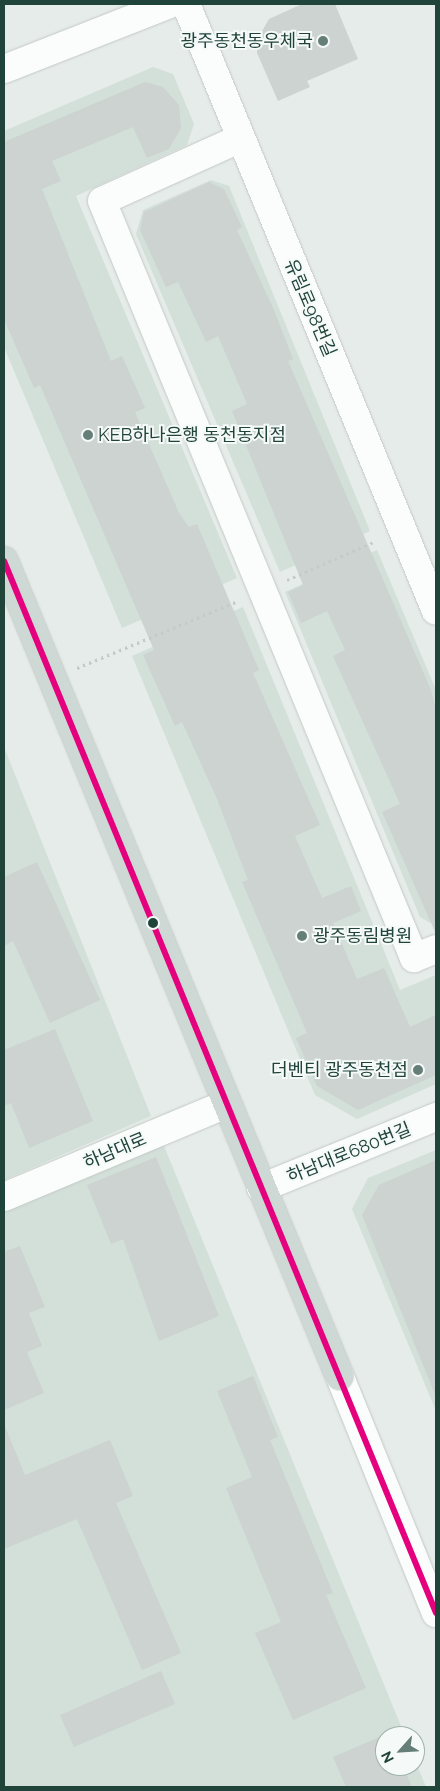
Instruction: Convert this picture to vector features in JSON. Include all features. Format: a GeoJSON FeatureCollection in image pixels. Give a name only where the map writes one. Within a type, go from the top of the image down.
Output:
{"type":"FeatureCollection","features":[{"type":"Feature","properties":{"kind":"main road"},"geometry":{"type":"LineString","coordinates":[[4,561],[340,1377]]}},
{"type":"Feature","properties":{"kind":"street"},"geometry":{"type":"LineString","coordinates":[[4,69],[170,4]]}},
{"type":"Feature","properties":{"kind":"street","name":"유림로98번길"},"geometry":{"type":"LineString","coordinates":[[186,4],[239,140],[436,611]]}},
{"type":"Feature","properties":{"kind":"street"},"geometry":{"type":"LineString","coordinates":[[239,140],[102,201],[414,958],[436,949]]}},
{"type":"Feature","properties":{"kind":"street","name":"하남대로"},"geometry":{"type":"LineString","coordinates":[[4,1198],[226,1104]]}},
{"type":"Feature","properties":{"kind":"street","name":"하남대로680번길"},"geometry":{"type":"LineString","coordinates":[[261,1188],[436,1117]]}},
{"type":"Feature","properties":{"kind":"street"},"geometry":{"type":"LineString","coordinates":[[340,1377],[436,1613]]}},
{"type":"Feature","properties":{"kind":"path"},"geometry":{"type":"LineString","coordinates":[[52,679],[376,541]]}},
{"type":"Feature","properties":{"kind":"shaded area"},"geometry":{"type":"Polygon","coordinates":[[[153,67],[173,74],[194,124],[187,145],[76,196],[237,578],[122,628],[4,347],[4,131],[153,67]]]}},
{"type":"Feature","properties":{"kind":"shaded area"},"geometry":{"type":"Polygon","coordinates":[[[211,180],[229,186],[370,531],[280,572],[136,234],[143,210],[211,180]]]}},
{"type":"Feature","properties":{"kind":"shaded area"},"geometry":{"type":"Polygon","coordinates":[[[377,550],[436,690],[436,926],[420,917],[285,592],[377,550]]]}},
{"type":"Feature","properties":{"kind":"shaded area"},"geometry":{"type":"Polygon","coordinates":[[[243,607],[400,990],[436,975],[436,1084],[357,1119],[315,1095],[132,656],[243,607]]]}},
{"type":"Feature","properties":{"kind":"shaded area"},"geometry":{"type":"Polygon","coordinates":[[[4,747],[151,1116],[4,1180],[4,747]]]}},
{"type":"Feature","properties":{"kind":"shaded area"},"geometry":{"type":"Polygon","coordinates":[[[162,1141],[401,1726],[375,1726],[375,1776],[422,1776],[426,1787],[4,1787],[4,1210],[162,1141]]]}},
{"type":"Feature","properties":{"kind":"shaded area"},"geometry":{"type":"Polygon","coordinates":[[[436,1150],[436,1411],[352,1209],[368,1178],[436,1150]]]}},
{"type":"Feature","properties":{"kind":"building"},"geometry":{"type":"Polygon","coordinates":[[[302,4],[335,4],[358,59],[307,81],[310,87],[278,101],[257,53],[257,40],[269,19],[302,4]]]}},
{"type":"Feature","properties":{"kind":"building"},"geometry":{"type":"Polygon","coordinates":[[[145,82],[163,87],[179,105],[181,128],[169,149],[147,158],[133,127],[52,161],[61,181],[42,189],[111,361],[122,356],[145,408],[135,412],[179,513],[189,527],[197,524],[259,670],[253,673],[320,825],[295,836],[322,898],[351,886],[361,911],[333,923],[357,979],[384,968],[410,1027],[436,1015],[436,1075],[358,1110],[317,1086],[296,1038],[307,1033],[242,882],[248,880],[217,799],[182,722],[175,726],[143,655],[154,650],[40,385],[34,388],[4,319],[4,142],[145,82]]]}},
{"type":"Feature","properties":{"kind":"building"},"geometry":{"type":"Polygon","coordinates":[[[209,182],[224,189],[242,227],[237,230],[274,310],[293,359],[288,361],[431,690],[436,710],[436,934],[382,812],[400,804],[333,656],[345,650],[327,611],[301,623],[288,592],[303,585],[232,411],[247,404],[218,336],[206,342],[178,282],[166,287],[140,230],[144,212],[209,182]]]}},
{"type":"Feature","properties":{"kind":"building"},"geometry":{"type":"Polygon","coordinates":[[[37,862],[100,1000],[50,1023],[13,941],[4,946],[4,877],[37,862]]]}},
{"type":"Feature","properties":{"kind":"building"},"geometry":{"type":"Polygon","coordinates":[[[55,1029],[93,1121],[29,1148],[11,1103],[4,1106],[4,1050],[55,1029]]]}},
{"type":"Feature","properties":{"kind":"building"},"geometry":{"type":"Polygon","coordinates":[[[156,1157],[219,1316],[159,1341],[123,1239],[111,1244],[87,1185],[156,1157]]]}},
{"type":"Feature","properties":{"kind":"building"},"geometry":{"type":"Polygon","coordinates":[[[436,1160],[436,1397],[362,1215],[379,1185],[436,1160]]]}},
{"type":"Feature","properties":{"kind":"building"},"geometry":{"type":"Polygon","coordinates":[[[20,1246],[45,1307],[29,1313],[42,1346],[27,1352],[44,1393],[4,1410],[4,1252],[20,1246]]]}},
{"type":"Feature","properties":{"kind":"building"},"geometry":{"type":"Polygon","coordinates":[[[253,1376],[278,1437],[270,1440],[333,1593],[326,1595],[366,1688],[293,1720],[255,1633],[281,1622],[226,1488],[252,1477],[217,1391],[253,1376]]]}},
{"type":"Feature","properties":{"kind":"building"},"geometry":{"type":"Polygon","coordinates":[[[4,1424],[25,1475],[110,1440],[133,1496],[116,1503],[181,1653],[142,1670],[77,1519],[4,1549],[4,1424]]]}},
{"type":"Feature","properties":{"kind":"building"},"geometry":{"type":"Polygon","coordinates":[[[161,1671],[175,1704],[74,1747],[60,1715],[161,1671]]]}},
{"type":"Feature","properties":{"kind":"building"},"geometry":{"type":"Polygon","coordinates":[[[375,1739],[375,1776],[407,1776],[412,1787],[346,1787],[333,1757],[375,1739]]]}},
{"type":"Feature","properties":{"kind":"transit line"},"geometry":{"type":"LineString","coordinates":[[4,561],[436,1613]]}},
{"type":"Feature","properties":{"kind":"place","name":"광주동천동우체국"},"geometry":{"type":"Point","coordinates":[323,41]}},
{"type":"Feature","properties":{"kind":"place","name":"KEB하나은행 동천동지점"},"geometry":{"type":"Point","coordinates":[88,435]}},
{"type":"Feature","properties":{"kind":"place","name":"광주동림병원"},"geometry":{"type":"Point","coordinates":[302,936]}},
{"type":"Feature","properties":{"kind":"place","name":"더벤티 광주동천점"},"geometry":{"type":"Point","coordinates":[418,1070]}}]}
